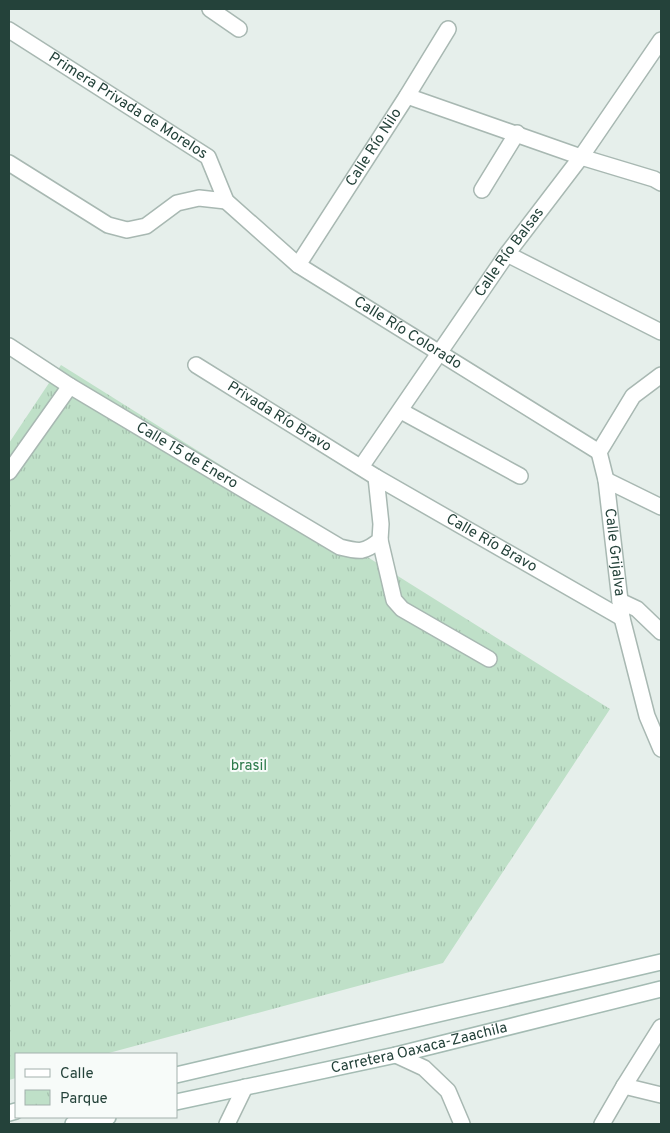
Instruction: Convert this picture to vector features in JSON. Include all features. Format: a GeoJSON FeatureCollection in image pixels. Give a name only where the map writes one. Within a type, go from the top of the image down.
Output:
{"type":"FeatureCollection","features":[{"type":"Feature","properties":{"kind":"street"},"geometry":{"type":"LineString","coordinates":[[210,9],[239,29]]}},
{"type":"Feature","properties":{"kind":"street","name":"Calle Río Nilo"},"geometry":{"type":"LineString","coordinates":[[298,265],[448,29]]}},
{"type":"Feature","properties":{"kind":"street","name":"Primera Privada de Morelos"},"geometry":{"type":"LineString","coordinates":[[9,30],[208,156],[226,201]]}},
{"type":"Feature","properties":{"kind":"street","name":"Calle Río Balsas"},"geometry":{"type":"LineString","coordinates":[[361,467],[441,353],[507,254],[581,157],[661,40]]}},
{"type":"Feature","properties":{"kind":"street"},"geometry":{"type":"LineString","coordinates":[[407,96],[581,157],[654,179],[661,183]]}},
{"type":"Feature","properties":{"kind":"street"},"geometry":{"type":"LineString","coordinates":[[482,190],[517,133]]}},
{"type":"Feature","properties":{"kind":"street"},"geometry":{"type":"LineString","coordinates":[[9,163],[108,225],[127,230],[146,226],[177,203],[199,198],[226,201]]}},
{"type":"Feature","properties":{"kind":"street","name":"Calle Río Colorado"},"geometry":{"type":"LineString","coordinates":[[226,201],[298,265],[599,452]]}},
{"type":"Feature","properties":{"kind":"street"},"geometry":{"type":"LineString","coordinates":[[507,254],[661,332]]}},
{"type":"Feature","properties":{"kind":"street","name":"Calle 15 de Enero"},"geometry":{"type":"LineString","coordinates":[[9,346],[70,386],[340,547],[360,552],[375,544]]}},
{"type":"Feature","properties":{"kind":"street","name":"Privada Río Bravo"},"geometry":{"type":"LineString","coordinates":[[196,365],[361,467]]}},
{"type":"Feature","properties":{"kind":"street"},"geometry":{"type":"LineString","coordinates":[[599,452],[633,396],[661,375]]}},
{"type":"Feature","properties":{"kind":"street"},"geometry":{"type":"LineString","coordinates":[[9,472],[70,386]]}},
{"type":"Feature","properties":{"kind":"street"},"geometry":{"type":"LineString","coordinates":[[401,410],[520,476]]}},
{"type":"Feature","properties":{"kind":"street","name":"Calle Grijalva"},"geometry":{"type":"LineString","coordinates":[[599,452],[606,480],[622,618],[647,716],[661,749]]}},
{"type":"Feature","properties":{"kind":"street","name":"Calle Río Bravo"},"geometry":{"type":"LineString","coordinates":[[361,467],[622,618]]}},
{"type":"Feature","properties":{"kind":"street"},"geometry":{"type":"LineString","coordinates":[[376,477],[381,524],[375,544],[394,600],[402,610],[489,658]]}},
{"type":"Feature","properties":{"kind":"street"},"geometry":{"type":"LineString","coordinates":[[606,480],[661,507]]}},
{"type":"Feature","properties":{"kind":"street"},"geometry":{"type":"LineString","coordinates":[[620,601],[637,609],[661,632]]}},
{"type":"Feature","properties":{"kind":"street","name":"Carretera Oaxaca-Zaachila"},"geometry":{"type":"LineString","coordinates":[[178,1075],[661,962]]}},
{"type":"Feature","properties":{"kind":"street","name":"Carretera Oaxaca-Zaachila"},"geometry":{"type":"LineString","coordinates":[[178,1102],[396,1055],[661,989]]}},
{"type":"Feature","properties":{"kind":"street"},"geometry":{"type":"LineString","coordinates":[[602,1124],[661,1027]]}},
{"type":"Feature","properties":{"kind":"street"},"geometry":{"type":"LineString","coordinates":[[396,1055],[424,1068],[448,1091],[462,1124]]}},
{"type":"Feature","properties":{"kind":"street"},"geometry":{"type":"LineString","coordinates":[[624,1086],[661,1095]]}},
{"type":"Feature","properties":{"kind":"street"},"geometry":{"type":"LineString","coordinates":[[227,1124],[245,1087]]}},
{"type":"Feature","properties":{"kind":"street"},"geometry":{"type":"LineString","coordinates":[[73,1124],[103,1118]]}},
{"type":"Feature","properties":{"kind":"green space","name":"brasil"},"geometry":{"type":"Polygon","coordinates":[[[61,365],[610,709],[443,963],[109,1053],[15,1053],[15,1078],[9,1080],[9,443],[61,365]]]}}]}
